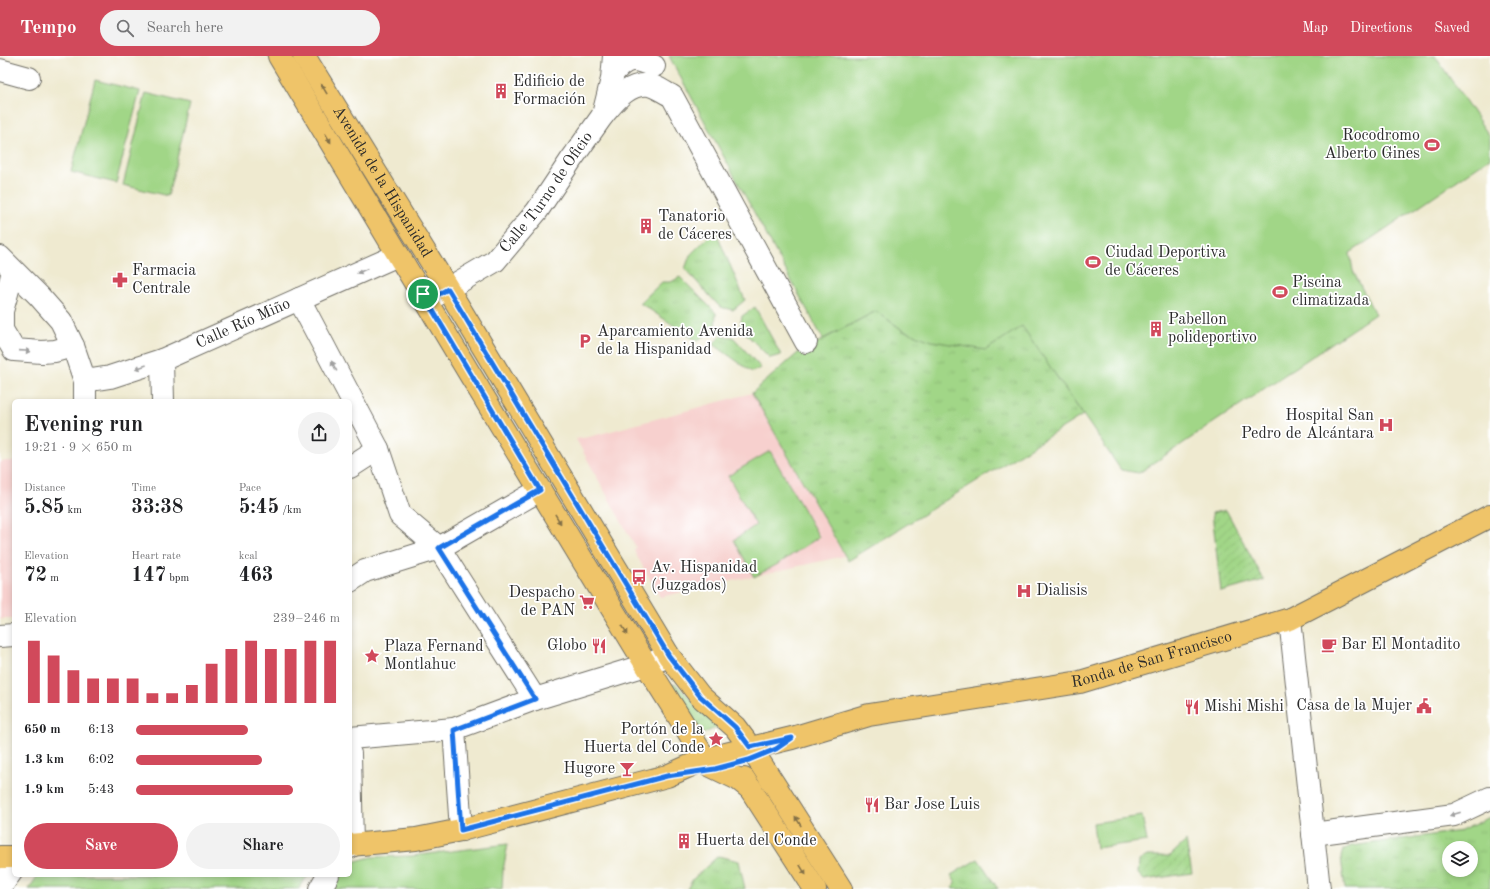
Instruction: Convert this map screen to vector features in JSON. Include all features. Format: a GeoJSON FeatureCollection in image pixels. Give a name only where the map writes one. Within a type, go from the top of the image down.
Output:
{"type":"FeatureCollection","features":[{"type":"Feature","properties":{"kind":"main road","name":"Avenida de la Hispanidad"},"geometry":{"type":"LineString","coordinates":[[280,56],[398,255],[423,294],[646,665],[710,764]]}},
{"type":"Feature","properties":{"kind":"main road","name":"Avenida de la Hispanidad"},"geometry":{"type":"LineString","coordinates":[[304,56],[399,212],[448,289],[669,656],[700,696],[735,727],[748,756]]}},
{"type":"Feature","properties":{"kind":"main road","name":"Ronda de San Francisco"},"geometry":{"type":"LineString","coordinates":[[352,846],[416,839],[461,830],[710,764],[748,756],[869,714],[1080,682],[1290,620],[1490,516]]}},
{"type":"Feature","properties":{"kind":"main road"},"geometry":{"type":"LineString","coordinates":[[774,784],[786,742]]}},
{"type":"Feature","properties":{"kind":"main road"},"geometry":{"type":"LineString","coordinates":[[815,889],[740,772],[748,756],[774,784],[841,889]]}},
{"type":"Feature","properties":{"kind":"main road"},"geometry":{"type":"LineString","coordinates":[[710,764],[738,779],[752,790]]}},
{"type":"Feature","properties":{"kind":"main road"},"geometry":{"type":"LineString","coordinates":[[0,857],[12,857]]}},
{"type":"Feature","properties":{"kind":"street","name":"Calle Turno de Oficio"},"geometry":{"type":"LineString","coordinates":[[423,294],[437,295],[495,260],[537,212],[602,115],[618,62]]}},
{"type":"Feature","properties":{"kind":"street"},"geometry":{"type":"LineString","coordinates":[[618,62],[631,70],[651,69]]}},
{"type":"Feature","properties":{"kind":"street"},"geometry":{"type":"LineString","coordinates":[[651,69],[672,96],[806,342]]}},
{"type":"Feature","properties":{"kind":"street"},"geometry":{"type":"LineString","coordinates":[[602,115],[620,95],[635,86],[651,69]]}},
{"type":"Feature","properties":{"kind":"street"},"geometry":{"type":"LineString","coordinates":[[0,70],[28,78]]}},
{"type":"Feature","properties":{"kind":"street","name":"Calle Río Miño"},"geometry":{"type":"LineString","coordinates":[[85,391],[110,377],[162,360],[398,255]]}},
{"type":"Feature","properties":{"kind":"street"},"geometry":{"type":"LineString","coordinates":[[6,264],[2,330],[14,350],[42,352],[55,351],[73,346]]}},
{"type":"Feature","properties":{"kind":"street"},"geometry":{"type":"LineString","coordinates":[[6,264],[39,296],[61,321],[73,346],[85,391]]}},
{"type":"Feature","properties":{"kind":"street"},"geometry":{"type":"LineString","coordinates":[[299,299],[350,399]]}},
{"type":"Feature","properties":{"kind":"street"},"geometry":{"type":"LineString","coordinates":[[162,360],[163,399]]}},
{"type":"Feature","properties":{"kind":"street"},"geometry":{"type":"LineString","coordinates":[[352,403],[378,449],[400,515],[439,548],[535,699]]}},
{"type":"Feature","properties":{"kind":"street"},"geometry":{"type":"LineString","coordinates":[[352,466],[378,449]]}},
{"type":"Feature","properties":{"kind":"street"},"geometry":{"type":"LineString","coordinates":[[352,580],[365,571],[439,548],[540,490]]}},
{"type":"Feature","properties":{"kind":"street"},"geometry":{"type":"LineString","coordinates":[[1290,620],[1319,889]]}},
{"type":"Feature","properties":{"kind":"street"},"geometry":{"type":"LineString","coordinates":[[0,636],[12,635]]}},
{"type":"Feature","properties":{"kind":"street"},"geometry":{"type":"LineString","coordinates":[[352,738],[454,730],[535,699],[646,665],[669,656]]}},
{"type":"Feature","properties":{"kind":"street"},"geometry":{"type":"LineString","coordinates":[[454,730],[461,830]]}},
{"type":"Feature","properties":{"kind":"street"},"geometry":{"type":"LineString","coordinates":[[1313,834],[1454,815],[1490,798]]}},
{"type":"Feature","properties":{"kind":"street"},"geometry":{"type":"LineString","coordinates":[[0,888],[12,871]]}},
{"type":"Feature","properties":{"kind":"street"},"geometry":{"type":"LineString","coordinates":[[320,889],[327,877]]}},
{"type":"Feature","properties":{"kind":"shaded area"},"geometry":{"type":"Polygon","coordinates":[[[752,393],[844,556],[660,597],[634,551],[636,547],[576,439],[589,437],[752,393]]]}},
{"type":"Feature","properties":{"kind":"shaded area"},"geometry":{"type":"Polygon","coordinates":[[[0,461],[12,461],[12,619],[0,619],[0,461]]]}},
{"type":"Feature","properties":{"kind":"green space","name":"Ciudad Deportiva de Cáceres"},"geometry":{"type":"Polygon","coordinates":[[[669,56],[1435,56],[1490,137],[1490,158],[1350,253],[1353,271],[1375,314],[1139,473],[1121,470],[1022,326],[986,350],[932,341],[904,331],[876,311],[823,339],[669,56]]]}},
{"type":"Feature","properties":{"kind":"green space"},"geometry":{"type":"Polygon","coordinates":[[[95,80],[140,91],[116,183],[71,172],[95,80]]]}},
{"type":"Feature","properties":{"kind":"green space"},"geometry":{"type":"Polygon","coordinates":[[[146,93],[190,104],[168,196],[123,185],[146,93]]]}},
{"type":"Feature","properties":{"kind":"green space"},"geometry":{"type":"Polygon","coordinates":[[[715,230],[745,300],[733,310],[720,307],[685,269],[690,255],[715,230]]]}},
{"type":"Feature","properties":{"kind":"green space"},"geometry":{"type":"Polygon","coordinates":[[[680,277],[716,313],[715,327],[697,341],[640,303],[662,282],[671,282],[680,277]]]}},
{"type":"Feature","properties":{"kind":"green space"},"geometry":{"type":"Polygon","coordinates":[[[755,307],[781,355],[770,358],[740,328],[742,316],[755,307]]]}},
{"type":"Feature","properties":{"kind":"green space"},"geometry":{"type":"Polygon","coordinates":[[[876,311],[904,331],[1022,325],[1083,415],[848,561],[752,393],[798,353],[876,311]]]}},
{"type":"Feature","properties":{"kind":"green space"},"geometry":{"type":"Polygon","coordinates":[[[721,336],[733,337],[761,368],[752,372],[713,344],[721,336]]]}},
{"type":"Feature","properties":{"kind":"green space"},"geometry":{"type":"Polygon","coordinates":[[[770,451],[819,537],[778,564],[754,577],[734,540],[756,525],[728,476],[770,451]]]}},
{"type":"Feature","properties":{"kind":"green space"},"geometry":{"type":"Polygon","coordinates":[[[1226,510],[1264,580],[1221,592],[1212,513],[1226,510]]]}},
{"type":"Feature","properties":{"kind":"green space"},"geometry":{"type":"Polygon","coordinates":[[[676,684],[718,727],[702,734],[671,685],[676,684]]]}},
{"type":"Feature","properties":{"kind":"green space"},"geometry":{"type":"Polygon","coordinates":[[[1142,816],[1147,841],[1096,848],[1093,823],[1142,816]]]}},
{"type":"Feature","properties":{"kind":"green space"},"geometry":{"type":"Polygon","coordinates":[[[1490,817],[1490,889],[1345,889],[1341,857],[1343,850],[1351,846],[1461,831],[1490,817]]]}},
{"type":"Feature","properties":{"kind":"green space"},"geometry":{"type":"Polygon","coordinates":[[[1186,841],[1192,873],[1144,880],[1138,874],[1139,861],[1147,856],[1170,856],[1186,841]]]}},
{"type":"Feature","properties":{"kind":"green space"},"geometry":{"type":"Polygon","coordinates":[[[508,844],[503,870],[502,889],[333,889],[340,877],[352,877],[352,865],[356,861],[371,857],[412,856],[508,844]]]}},
{"type":"Feature","properties":{"kind":"green space"},"geometry":{"type":"Polygon","coordinates":[[[718,856],[739,861],[745,889],[687,889],[693,879],[718,856]]]}},
{"type":"Feature","properties":{"kind":"green space"},"geometry":{"type":"Polygon","coordinates":[[[978,859],[998,889],[953,889],[952,887],[956,883],[951,875],[978,859]]]}},
{"type":"Feature","properties":{"kind":"green space"},"geometry":{"type":"Polygon","coordinates":[[[37,877],[307,877],[299,889],[29,889],[37,877]]]}},
{"type":"Feature","properties":{"kind":"place","name":"Edificio de Formación"},"geometry":{"type":"Point","coordinates":[501,91]}},
{"type":"Feature","properties":{"kind":"place","name":"Rocodromo Alberto Gines"},"geometry":{"type":"Point","coordinates":[1432,145]}},
{"type":"Feature","properties":{"kind":"place","name":"Tanatorio de Cáceres"},"geometry":{"type":"Point","coordinates":[646,226]}},
{"type":"Feature","properties":{"kind":"place","name":"Ciudad Deportiva de Cáceres"},"geometry":{"type":"Point","coordinates":[1093,262]}},
{"type":"Feature","properties":{"kind":"place","name":"Farmacia Centrale"},"geometry":{"type":"Point","coordinates":[120,280]}},
{"type":"Feature","properties":{"kind":"place","name":"Piscina climatizada"},"geometry":{"type":"Point","coordinates":[1280,292]}},
{"type":"Feature","properties":{"kind":"place","name":"Pabellon polideportivo"},"geometry":{"type":"Point","coordinates":[1156,329]}},
{"type":"Feature","properties":{"kind":"place","name":"Aparcamiento Avenida de la Hispanidad"},"geometry":{"type":"Point","coordinates":[585,341]}},
{"type":"Feature","properties":{"kind":"place","name":"Hospital San Pedro de Alcántara"},"geometry":{"type":"Point","coordinates":[1386,425]}},
{"type":"Feature","properties":{"kind":"place","name":"Av. Hispanidad (Juzgados)"},"geometry":{"type":"Point","coordinates":[639,577]}},
{"type":"Feature","properties":{"kind":"place","name":"Dialisis"},"geometry":{"type":"Point","coordinates":[1024,591]}},
{"type":"Feature","properties":{"kind":"place","name":"Despacho de PAN"},"geometry":{"type":"Point","coordinates":[587,602]}},
{"type":"Feature","properties":{"kind":"place","name":"Bar El Montadito"},"geometry":{"type":"Point","coordinates":[1329,645]}},
{"type":"Feature","properties":{"kind":"place","name":"Globo"},"geometry":{"type":"Point","coordinates":[599,646]}},
{"type":"Feature","properties":{"kind":"place","name":"Plaza Fernand Montlahuc"},"geometry":{"type":"Point","coordinates":[372,656]}},
{"type":"Feature","properties":{"kind":"place","name":"Casa de la Mujer"},"geometry":{"type":"Point","coordinates":[1424,706]}},
{"type":"Feature","properties":{"kind":"place","name":"Mishi Mishi"},"geometry":{"type":"Point","coordinates":[1192,707]}},
{"type":"Feature","properties":{"kind":"place","name":"Portón de la Huerta del Conde"},"geometry":{"type":"Point","coordinates":[716,739]}},
{"type":"Feature","properties":{"kind":"place","name":"Hugore"},"geometry":{"type":"Point","coordinates":[627,769]}},
{"type":"Feature","properties":{"kind":"place","name":"Bar Jose Luis"},"geometry":{"type":"Point","coordinates":[872,805]}},
{"type":"Feature","properties":{"kind":"place","name":"Huerta del Conde"},"geometry":{"type":"Point","coordinates":[684,841]}},
{"type":"Feature","properties":{"kind":"route"},"geometry":{"type":"LineString","coordinates":[[448,289],[669,656],[700,696],[735,727],[750,747],[792,738],[776,749],[749,760],[715,769],[667,776],[461,830],[454,730],[535,699],[439,548],[540,490],[423,294],[437,295],[448,289]]}}]}
